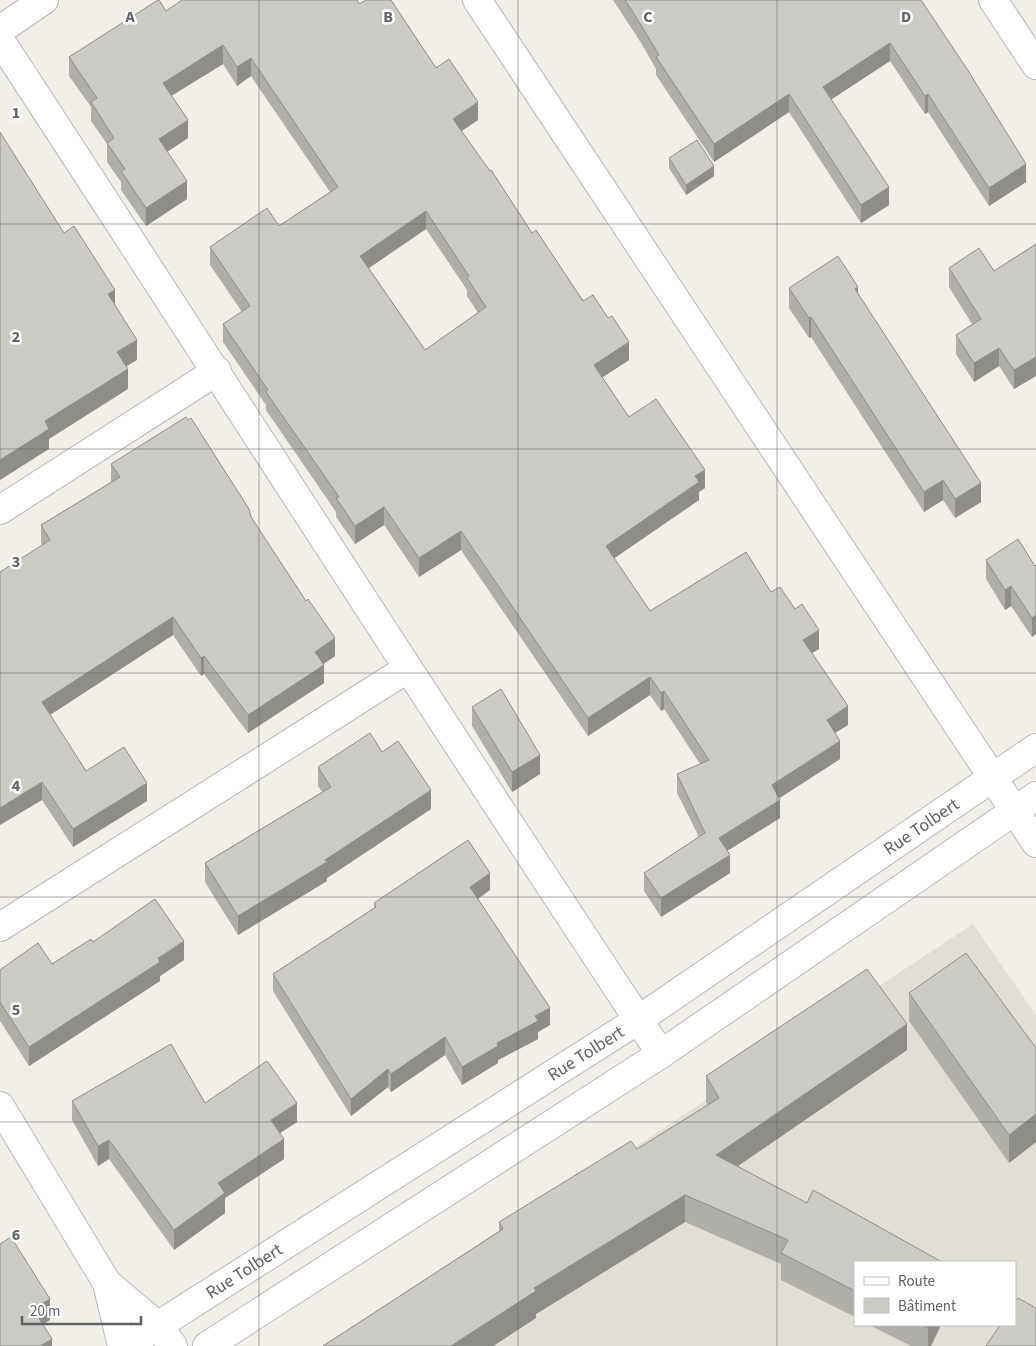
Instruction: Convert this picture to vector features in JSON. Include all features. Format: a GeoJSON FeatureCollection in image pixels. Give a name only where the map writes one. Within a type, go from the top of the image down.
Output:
{"type":"FeatureCollection","features":[{"type":"Feature","properties":{"kind":"street"},"geometry":{"type":"LineString","coordinates":[[0,30],[44,0]]}},
{"type":"Feature","properties":{"kind":"street"},"geometry":{"type":"LineString","coordinates":[[476,0],[992,777],[1025,803],[1036,843]]}},
{"type":"Feature","properties":{"kind":"street"},"geometry":{"type":"LineString","coordinates":[[993,0],[1036,65]]}},
{"type":"Feature","properties":{"kind":"street"},"geometry":{"type":"LineString","coordinates":[[0,40],[217,371],[407,669],[661,1054]]}},
{"type":"Feature","properties":{"kind":"street"},"geometry":{"type":"LineString","coordinates":[[0,510],[217,371]]}},
{"type":"Feature","properties":{"kind":"street"},"geometry":{"type":"LineString","coordinates":[[0,927],[407,669]]}},
{"type":"Feature","properties":{"kind":"street","name":"Rue Tolbert"},"geometry":{"type":"LineString","coordinates":[[124,1346],[165,1336],[638,1020],[1036,748]]}},
{"type":"Feature","properties":{"kind":"street"},"geometry":{"type":"LineString","coordinates":[[207,1346],[661,1054],[1025,803]]}},
{"type":"Feature","properties":{"kind":"street"},"geometry":{"type":"LineString","coordinates":[[0,1106],[107,1283],[124,1346]]}},
{"type":"Feature","properties":{"kind":"street"},"geometry":{"type":"LineString","coordinates":[[107,1283],[165,1336]]}},
{"type":"Feature","properties":{"kind":"shaded area"},"geometry":{"type":"Polygon","coordinates":[[[973,924],[1036,1015],[1036,1346],[333,1346],[973,924]]]}},
{"type":"Feature","properties":{"kind":"building"},"geometry":{"type":"Polygon","coordinates":[[[158,0],[166,11],[182,0],[357,0],[359,4],[366,0],[391,0],[436,68],[449,59],[478,102],[453,119],[491,170],[532,233],[536,230],[583,301],[593,295],[608,318],[612,316],[629,342],[594,365],[629,417],[656,399],[705,470],[695,476],[699,482],[606,546],[650,611],[746,552],[771,592],[780,587],[795,609],[802,604],[819,630],[803,640],[848,706],[827,720],[840,741],[772,785],[780,800],[719,838],[730,855],[661,898],[644,873],[705,833],[677,774],[709,760],[664,691],[661,693],[650,677],[588,718],[461,531],[419,558],[384,507],[355,526],[336,498],[339,497],[266,392],[268,390],[223,324],[250,306],[210,247],[267,208],[279,226],[338,187],[251,58],[237,67],[223,45],[163,83],[188,120],[159,139],[187,181],[146,208],[121,171],[125,169],[107,143],[114,138],[91,102],[97,98],[69,57],[158,0]],[[426,211],[360,256],[425,350],[486,307],[467,278],[469,276],[426,211]]]}},
{"type":"Feature","properties":{"kind":"building"},"geometry":{"type":"Polygon","coordinates":[[[625,0],[921,0],[967,69],[1026,164],[989,188],[928,94],[925,96],[890,43],[823,87],[889,187],[861,205],[789,94],[714,144],[656,57],[659,55],[625,0]]]}},
{"type":"Feature","properties":{"kind":"building"},"geometry":{"type":"Polygon","coordinates":[[[0,132],[64,233],[74,226],[115,290],[108,294],[137,340],[117,352],[128,369],[45,421],[49,429],[0,460],[0,132]]]}},
{"type":"Feature","properties":{"kind":"building"},"geometry":{"type":"Polygon","coordinates":[[[697,140],[714,166],[686,185],[669,158],[697,140]]]}},
{"type":"Feature","properties":{"kind":"building"},"geometry":{"type":"Polygon","coordinates":[[[1036,244],[1036,357],[1014,370],[999,348],[974,363],[956,335],[981,319],[949,268],[979,248],[994,271],[1036,244]]]}},
{"type":"Feature","properties":{"kind":"building"},"geometry":{"type":"Polygon","coordinates":[[[838,256],[858,287],[855,289],[981,483],[955,499],[943,480],[924,492],[811,317],[809,318],[789,288],[838,256]]]}},
{"type":"Feature","properties":{"kind":"building"},"geometry":{"type":"Polygon","coordinates":[[[186,417],[188,420],[191,418],[249,509],[251,517],[306,601],[308,599],[335,638],[315,652],[324,665],[248,715],[204,656],[201,658],[173,617],[42,702],[86,771],[124,747],[147,783],[73,829],[42,782],[0,808],[0,572],[50,540],[41,525],[120,477],[111,464],[186,417]]]}},
{"type":"Feature","properties":{"kind":"building"},"geometry":{"type":"Polygon","coordinates":[[[1018,539],[1036,565],[1036,615],[1032,618],[1011,586],[1005,590],[986,560],[1018,539]]]}},
{"type":"Feature","properties":{"kind":"building"},"geometry":{"type":"Polygon","coordinates":[[[501,689],[540,755],[512,772],[472,707],[501,689]]]}},
{"type":"Feature","properties":{"kind":"building"},"geometry":{"type":"Polygon","coordinates":[[[370,733],[382,752],[398,741],[431,790],[325,860],[327,862],[238,916],[205,863],[331,787],[318,767],[370,733]]]}},
{"type":"Feature","properties":{"kind":"building"},"geometry":{"type":"Polygon","coordinates":[[[468,840],[490,873],[470,887],[550,1008],[535,1016],[538,1021],[497,1043],[498,1046],[462,1067],[445,1037],[391,1074],[388,1069],[351,1099],[273,974],[376,907],[374,903],[468,840]]]}},
{"type":"Feature","properties":{"kind":"building"},"geometry":{"type":"Polygon","coordinates":[[[155,899],[184,941],[158,958],[160,962],[29,1047],[0,1002],[0,970],[38,943],[52,964],[91,939],[93,942],[155,899]]]}},
{"type":"Feature","properties":{"kind":"building"},"geometry":{"type":"Polygon","coordinates":[[[966,953],[1036,1048],[1036,1114],[1009,1135],[909,993],[966,953]]]}},
{"type":"Feature","properties":{"kind":"building"},"geometry":{"type":"Polygon","coordinates":[[[867,969],[907,1024],[716,1155],[807,1203],[813,1190],[940,1261],[854,1261],[854,1290],[781,1253],[788,1240],[685,1195],[534,1288],[536,1291],[451,1346],[323,1346],[503,1229],[499,1222],[631,1141],[637,1149],[719,1098],[706,1076],[867,969]]]}},
{"type":"Feature","properties":{"kind":"building"},"geometry":{"type":"Polygon","coordinates":[[[171,1044],[205,1103],[267,1061],[297,1103],[271,1120],[284,1139],[218,1183],[225,1193],[174,1230],[109,1140],[98,1146],[72,1101],[171,1044]]]}},
{"type":"Feature","properties":{"kind":"building"},"geometry":{"type":"Polygon","coordinates":[[[11,1237],[50,1299],[33,1309],[52,1339],[40,1346],[0,1346],[0,1244],[11,1237]]]}},
{"type":"Feature","properties":{"kind":"building"},"geometry":{"type":"Polygon","coordinates":[[[1018,1298],[1036,1308],[1036,1346],[986,1346],[999,1326],[1016,1326],[1016,1301],[1018,1298]]]}}]}
